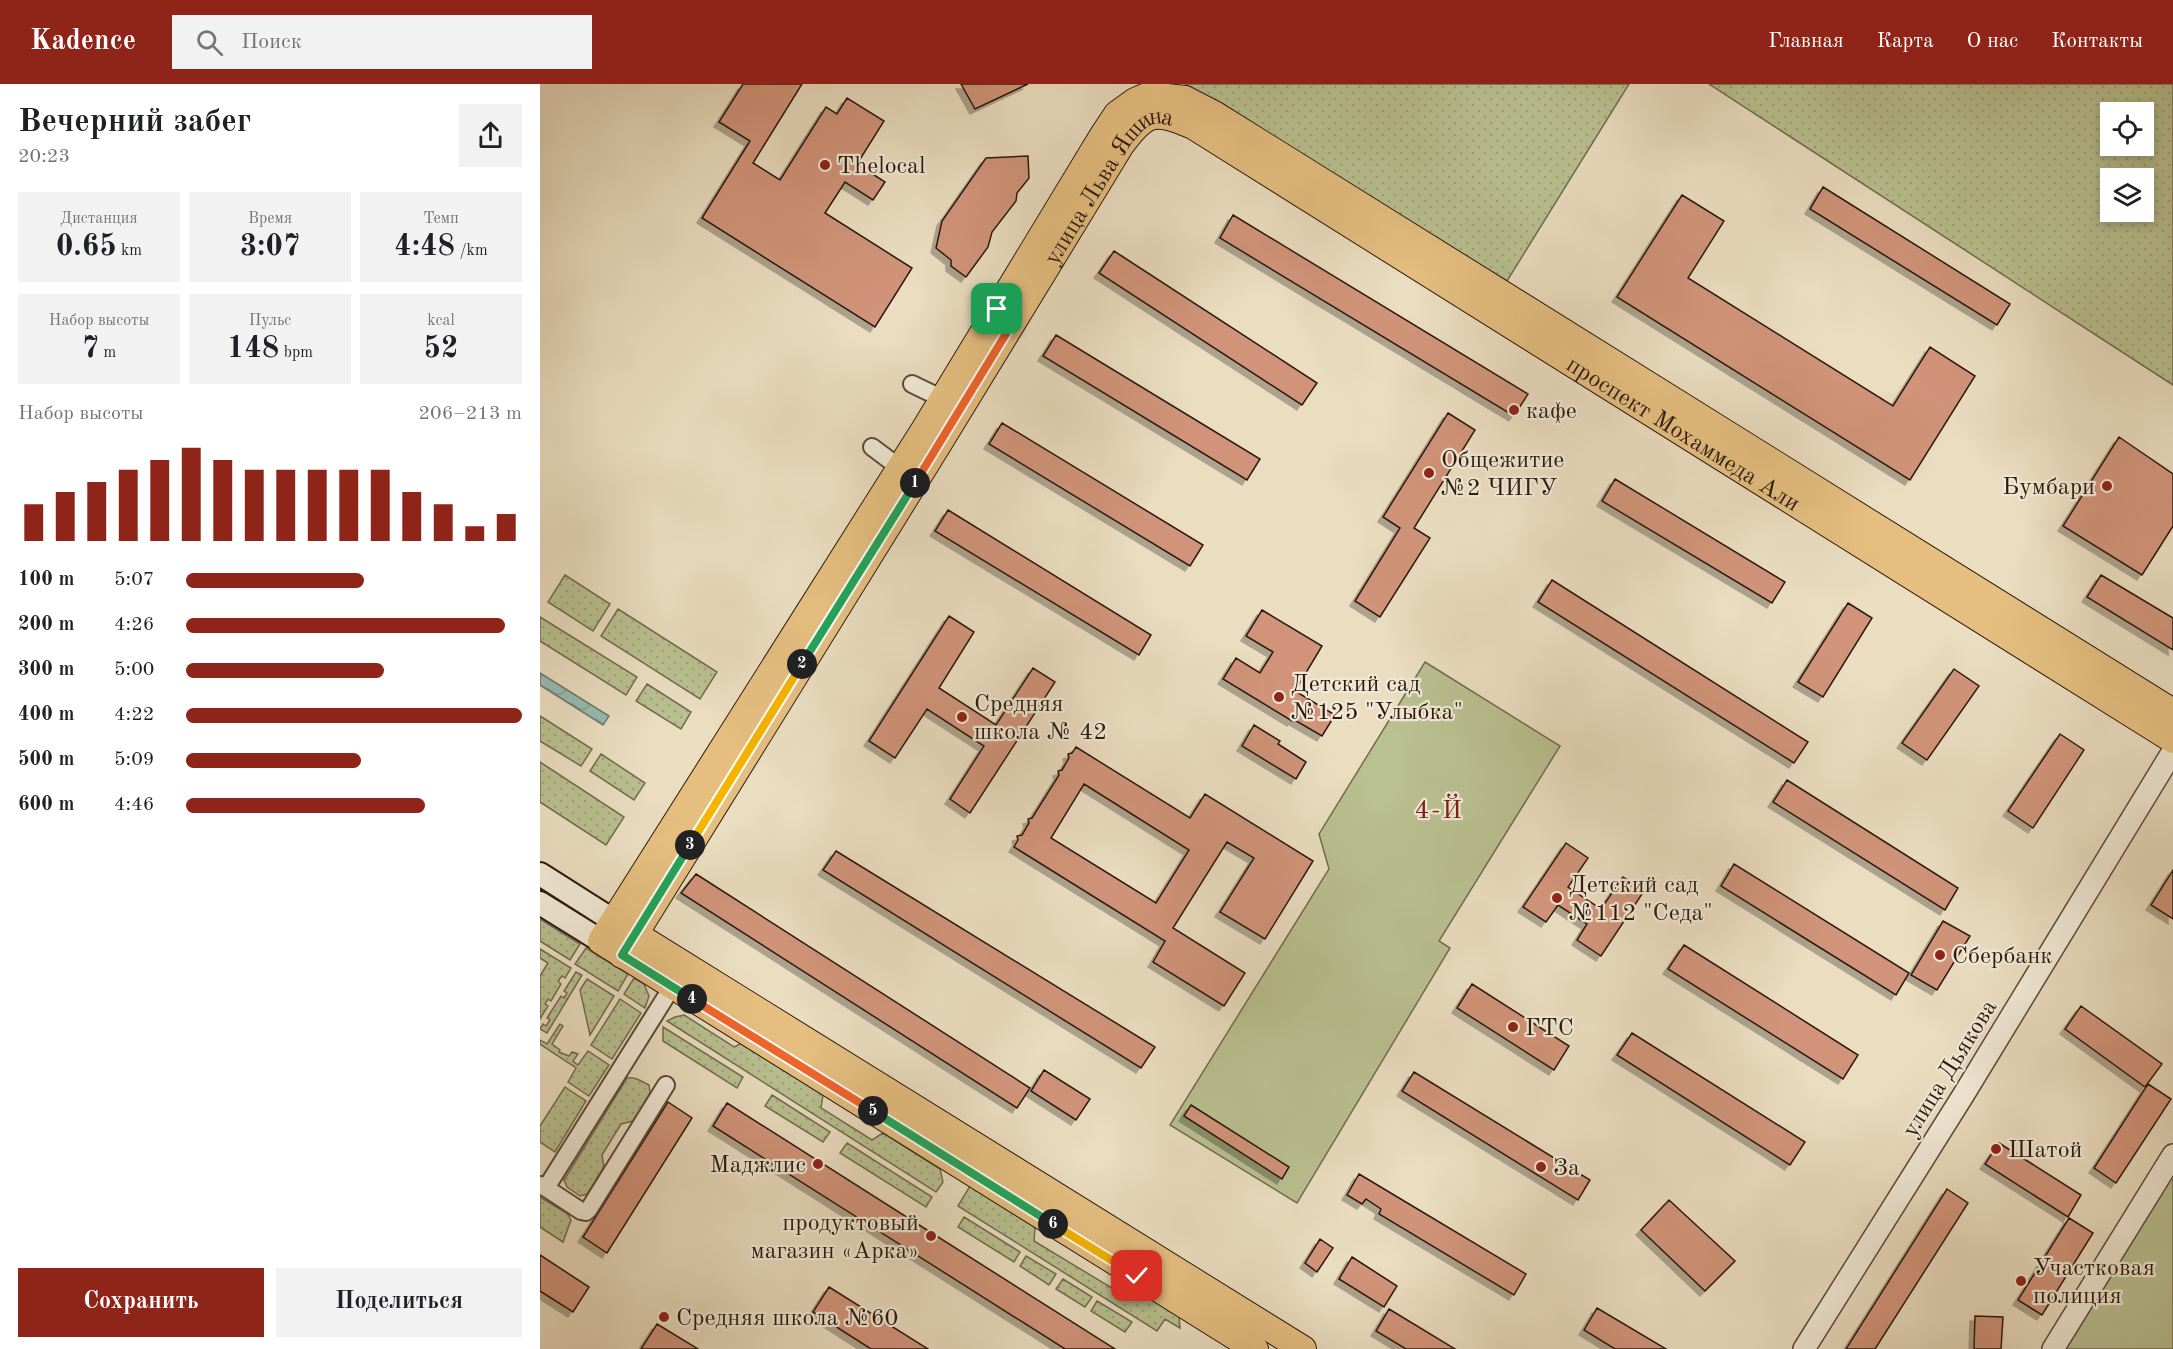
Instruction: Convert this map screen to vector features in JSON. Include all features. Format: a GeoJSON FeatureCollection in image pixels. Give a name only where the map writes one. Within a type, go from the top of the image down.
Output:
{"type":"FeatureCollection","features":[{"type":"Feature","properties":{"kind":"main road","name":"улица Льва Яшина"},"geometry":{"type":"LineString","coordinates":[[618,938],[943,399],[1006,314],[1133,128],[1143,119],[1168,115],[1204,120]]}},
{"type":"Feature","properties":{"kind":"main road","name":"проспект Мохаммеда Али"},"geometry":{"type":"LineString","coordinates":[[1204,120],[2173,712]]}},
{"type":"Feature","properties":{"kind":"main road","name":"проспект Мохаммеда Али"},"geometry":{"type":"LineString","coordinates":[[1204,120],[2173,740]]}},
{"type":"Feature","properties":{"kind":"main road","name":"улица Льва Яшина"},"geometry":{"type":"LineString","coordinates":[[618,938],[1006,314]]}},
{"type":"Feature","properties":{"kind":"main road"},"geometry":{"type":"LineString","coordinates":[[540,874],[618,938],[672,987],[1255,1349]]}},
{"type":"Feature","properties":{"kind":"main road"},"geometry":{"type":"LineString","coordinates":[[540,903],[618,938],[1303,1349]]}},
{"type":"Feature","properties":{"kind":"street"},"geometry":{"type":"LineString","coordinates":[[912,384],[943,399]]}},
{"type":"Feature","properties":{"kind":"street"},"geometry":{"type":"LineString","coordinates":[[872,447],[900,468]]}},
{"type":"Feature","properties":{"kind":"street","name":"улица Дьякова"},"geometry":{"type":"LineString","coordinates":[[1804,1349],[1964,1094],[2173,752]]}},
{"type":"Feature","properties":{"kind":"street"},"geometry":{"type":"LineString","coordinates":[[666,1085],[589,1209],[585,1212],[581,1211],[543,1187],[672,987]]}},
{"type":"Feature","properties":{"kind":"street"},"geometry":{"type":"LineString","coordinates":[[2053,1349],[2173,1155]]}},
{"type":"Feature","properties":{"kind":"green space"},"geometry":{"type":"Polygon","coordinates":[[[1185,84],[1629,84],[1507,281],[1185,84]]]}},
{"type":"Feature","properties":{"kind":"green space"},"geometry":{"type":"Polygon","coordinates":[[[1709,84],[2173,84],[2173,385],[1709,84]]]}},
{"type":"Feature","properties":{"kind":"green space"},"geometry":{"type":"Polygon","coordinates":[[[565,575],[610,604],[593,631],[548,602],[565,575]]]}},
{"type":"Feature","properties":{"kind":"green space"},"geometry":{"type":"Polygon","coordinates":[[[618,609],[717,672],[700,699],[601,636],[618,609]]]}},
{"type":"Feature","properties":{"kind":"green space"},"geometry":{"type":"Polygon","coordinates":[[[540,617],[637,677],[626,695],[540,641],[540,617]]]}},
{"type":"Feature","properties":{"kind":"green space"},"geometry":{"type":"Polygon","coordinates":[[[1425,662],[1560,746],[1439,941],[1450,948],[1297,1203],[1170,1125],[1329,869],[1319,834],[1425,662]]]}},
{"type":"Feature","properties":{"kind":"green space"},"geometry":{"type":"Polygon","coordinates":[[[647,684],[691,712],[681,729],[636,701],[647,684]]]}},
{"type":"Feature","properties":{"kind":"green space"},"geometry":{"type":"Polygon","coordinates":[[[540,716],[592,749],[581,766],[540,741],[540,716]]]}},
{"type":"Feature","properties":{"kind":"green space"},"geometry":{"type":"Polygon","coordinates":[[[601,754],[645,783],[634,800],[590,771],[601,754]]]}},
{"type":"Feature","properties":{"kind":"green space"},"geometry":{"type":"Polygon","coordinates":[[[540,762],[624,817],[606,845],[540,802],[540,762]]]}},
{"type":"Feature","properties":{"kind":"green space"},"geometry":{"type":"Polygon","coordinates":[[[540,919],[580,944],[570,960],[540,941],[540,919]]]}},
{"type":"Feature","properties":{"kind":"green space"},"geometry":{"type":"Polygon","coordinates":[[[586,948],[628,974],[618,991],[575,964],[586,948]]]}},
{"type":"Feature","properties":{"kind":"green space"},"geometry":{"type":"Polygon","coordinates":[[[540,949],[571,968],[565,978],[562,976],[558,981],[561,984],[551,1001],[548,999],[545,1004],[548,1006],[540,1019],[540,976],[548,963],[540,958],[540,949]]]}},
{"type":"Feature","properties":{"kind":"green space"},"geometry":{"type":"Polygon","coordinates":[[[576,972],[582,975],[547,1033],[540,1029],[550,1020],[547,1018],[561,996],[564,998],[567,993],[564,991],[576,972]]]}},
{"type":"Feature","properties":{"kind":"green space"},"geometry":{"type":"Polygon","coordinates":[[[634,978],[644,984],[649,996],[645,1008],[624,994],[634,978]]]}},
{"type":"Feature","properties":{"kind":"green space"},"geometry":{"type":"Polygon","coordinates":[[[587,979],[614,996],[590,1035],[580,990],[587,979]]]}},
{"type":"Feature","properties":{"kind":"green space"},"geometry":{"type":"Polygon","coordinates":[[[620,999],[641,1013],[612,1059],[591,1045],[620,999]]]}},
{"type":"Feature","properties":{"kind":"green space"},"geometry":{"type":"Polygon","coordinates":[[[684,1015],[734,1047],[742,1043],[823,1095],[821,1108],[872,1140],[883,1133],[940,1169],[943,1182],[936,1192],[667,1021],[684,1015]]]}},
{"type":"Feature","properties":{"kind":"green space"},"geometry":{"type":"Polygon","coordinates":[[[560,1024],[563,1026],[552,1044],[560,1050],[559,1052],[569,1056],[572,1052],[578,1054],[573,1061],[578,1065],[588,1051],[609,1065],[589,1096],[568,1082],[576,1068],[540,1044],[540,1040],[547,1044],[560,1024]]]}},
{"type":"Feature","properties":{"kind":"green space"},"geometry":{"type":"Polygon","coordinates":[[[663,1027],[743,1077],[737,1088],[663,1041],[663,1027]]]}},
{"type":"Feature","properties":{"kind":"green space"},"geometry":{"type":"Polygon","coordinates":[[[627,1078],[649,1085],[650,1093],[633,1121],[621,1124],[602,1155],[604,1167],[587,1194],[580,1196],[567,1187],[564,1180],[627,1078]]]}},
{"type":"Feature","properties":{"kind":"green space"},"geometry":{"type":"Polygon","coordinates":[[[565,1087],[586,1101],[555,1152],[540,1142],[540,1126],[565,1087]]]}},
{"type":"Feature","properties":{"kind":"green space"},"geometry":{"type":"Polygon","coordinates":[[[772,1095],[830,1132],[823,1142],[765,1106],[772,1095]]]}},
{"type":"Feature","properties":{"kind":"green space"},"geometry":{"type":"Polygon","coordinates":[[[847,1143],[932,1197],[926,1207],[840,1153],[847,1143]]]}},
{"type":"Feature","properties":{"kind":"green space"},"geometry":{"type":"Polygon","coordinates":[[[2173,1168],[2173,1349],[2061,1349],[2173,1168]]]}},
{"type":"Feature","properties":{"kind":"green space"},"geometry":{"type":"Polygon","coordinates":[[[970,1186],[1035,1227],[1034,1241],[1130,1299],[1141,1293],[1179,1316],[1180,1328],[1165,1319],[1157,1331],[958,1206],[970,1186]]]}},
{"type":"Feature","properties":{"kind":"green space"},"geometry":{"type":"Polygon","coordinates":[[[540,1197],[568,1214],[571,1220],[563,1242],[540,1227],[540,1197]]]}},
{"type":"Feature","properties":{"kind":"green space"},"geometry":{"type":"Polygon","coordinates":[[[964,1217],[1020,1252],[1014,1262],[958,1227],[964,1217]]]}},
{"type":"Feature","properties":{"kind":"green space"},"geometry":{"type":"Polygon","coordinates":[[[1026,1256],[1056,1274],[1049,1285],[1020,1266],[1026,1256]]]}},
{"type":"Feature","properties":{"kind":"green space"},"geometry":{"type":"Polygon","coordinates":[[[1063,1279],[1092,1297],[1085,1307],[1056,1289],[1063,1279]]]}},
{"type":"Feature","properties":{"kind":"green space"},"geometry":{"type":"Polygon","coordinates":[[[1097,1301],[1132,1322],[1125,1332],[1091,1311],[1097,1301]]]}},
{"type":"Feature","properties":{"kind":"water"},"geometry":{"type":"Polygon","coordinates":[[[540,673],[609,716],[603,725],[540,685],[540,673]]]}},
{"type":"Feature","properties":{"kind":"building"},"geometry":{"type":"Polygon","coordinates":[[[743,84],[802,84],[753,163],[780,180],[826,107],[837,114],[847,98],[884,121],[857,164],[885,182],[873,200],[845,182],[825,213],[912,268],[875,327],[702,218],[750,141],[719,122],[743,84]]]}},
{"type":"Feature","properties":{"kind":"building"},"geometry":{"type":"Polygon","coordinates":[[[961,84],[1028,84],[975,109],[961,84]]]}},
{"type":"Feature","properties":{"kind":"building"},"geometry":{"type":"Polygon","coordinates":[[[1028,156],[1029,178],[1017,193],[1016,201],[992,232],[988,247],[966,277],[951,266],[951,260],[936,248],[942,221],[986,158],[1028,156]]]}},
{"type":"Feature","properties":{"kind":"building"},"geometry":{"type":"Polygon","coordinates":[[[1823,187],[2010,304],[1997,325],[1810,209],[1823,187]]]}},
{"type":"Feature","properties":{"kind":"building"},"geometry":{"type":"Polygon","coordinates":[[[1682,195],[1724,221],[1688,278],[1893,406],[1930,347],[1975,376],[1910,480],[1617,297],[1682,195]]]}},
{"type":"Feature","properties":{"kind":"building"},"geometry":{"type":"Polygon","coordinates":[[[1233,215],[1528,394],[1514,416],[1220,238],[1233,215]]]}},
{"type":"Feature","properties":{"kind":"building"},"geometry":{"type":"Polygon","coordinates":[[[1114,251],[1317,383],[1302,405],[1099,273],[1114,251]]]}},
{"type":"Feature","properties":{"kind":"building"},"geometry":{"type":"Polygon","coordinates":[[[1056,335],[1260,459],[1247,480],[1043,356],[1056,335]]]}},
{"type":"Feature","properties":{"kind":"building","name":"Общежитие №2 ЧИГУ"},"geometry":{"type":"Polygon","coordinates":[[[1448,413],[1475,430],[1414,528],[1430,538],[1380,617],[1355,601],[1400,528],[1383,517],[1448,413]]]}},
{"type":"Feature","properties":{"kind":"building"},"geometry":{"type":"Polygon","coordinates":[[[1002,423],[1203,545],[1190,566],[989,444],[1002,423]]]}},
{"type":"Feature","properties":{"kind":"building"},"geometry":{"type":"Polygon","coordinates":[[[2119,437],[2173,474],[2173,526],[2142,575],[2063,526],[2119,437]]]}},
{"type":"Feature","properties":{"kind":"building"},"geometry":{"type":"Polygon","coordinates":[[[1615,479],[1785,582],[1772,603],[1602,501],[1615,479]]]}},
{"type":"Feature","properties":{"kind":"building"},"geometry":{"type":"Polygon","coordinates":[[[948,510],[1151,635],[1139,655],[935,531],[948,510]]]}},
{"type":"Feature","properties":{"kind":"building"},"geometry":{"type":"Polygon","coordinates":[[[2101,575],[2173,618],[2173,650],[2087,597],[2101,575]]]}},
{"type":"Feature","properties":{"kind":"building"},"geometry":{"type":"Polygon","coordinates":[[[1552,580],[1808,742],[1794,763],[1538,602],[1552,580]]]}},
{"type":"Feature","properties":{"kind":"building"},"geometry":{"type":"Polygon","coordinates":[[[1848,603],[1872,618],[1823,697],[1798,682],[1848,603]]]}},
{"type":"Feature","properties":{"kind":"building","name":"Детский сад №125 \"Улыбка\""},"geometry":{"type":"Polygon","coordinates":[[[1262,610],[1322,646],[1295,691],[1335,715],[1322,736],[1293,719],[1292,721],[1223,679],[1236,658],[1260,673],[1273,652],[1246,636],[1262,610]]]}},
{"type":"Feature","properties":{"kind":"building","name":"Средняя школа № 42"},"geometry":{"type":"Polygon","coordinates":[[[949,616],[974,632],[939,688],[996,725],[1033,668],[1055,682],[970,813],[950,799],[984,746],[927,709],[895,758],[869,741],[949,616]]]}},
{"type":"Feature","properties":{"kind":"building"},"geometry":{"type":"Polygon","coordinates":[[[1954,669],[1979,686],[1927,760],[1902,743],[1954,669]]]}},
{"type":"Feature","properties":{"kind":"building"},"geometry":{"type":"Polygon","coordinates":[[[1254,725],[1280,741],[1278,744],[1306,762],[1296,779],[1242,746],[1254,725]]]}},
{"type":"Feature","properties":{"kind":"building"},"geometry":{"type":"Polygon","coordinates":[[[2060,734],[2084,750],[2033,828],[2008,811],[2060,734]]]}},
{"type":"Feature","properties":{"kind":"building"},"geometry":{"type":"Polygon","coordinates":[[[1076,747],[1190,818],[1205,794],[1313,861],[1265,939],[1220,912],[1254,858],[1227,842],[1173,928],[1245,973],[1224,1006],[1153,962],[1165,941],[1014,847],[1018,840],[1017,836],[1022,835],[1029,823],[1028,819],[1032,818],[1059,775],[1058,771],[1062,770],[1069,758],[1068,754],[1072,753],[1076,747]],[[1084,784],[1051,838],[1156,903],[1189,850],[1084,784]]]}},
{"type":"Feature","properties":{"kind":"building"},"geometry":{"type":"Polygon","coordinates":[[[1787,780],[1958,888],[1945,910],[1773,802],[1787,780]]]}},
{"type":"Feature","properties":{"kind":"building","name":"Детский сад №112 \"Седа\""},"geometry":{"type":"Polygon","coordinates":[[[1566,843],[1588,858],[1568,887],[1601,909],[1623,877],[1644,891],[1601,956],[1577,940],[1587,924],[1558,905],[1546,922],[1523,907],[1566,843]]]}},
{"type":"Feature","properties":{"kind":"building"},"geometry":{"type":"Polygon","coordinates":[[[836,851],[1155,1047],[1141,1068],[823,870],[836,851]]]}},
{"type":"Feature","properties":{"kind":"building"},"geometry":{"type":"Polygon","coordinates":[[[1734,864],[1909,973],[1896,995],[1721,886],[1734,864]]]}},
{"type":"Feature","properties":{"kind":"building"},"geometry":{"type":"Polygon","coordinates":[[[2173,870],[2173,919],[2151,905],[2173,870]]]}},
{"type":"Feature","properties":{"kind":"building"},"geometry":{"type":"Polygon","coordinates":[[[696,874],[1030,1088],[1017,1108],[681,893],[696,874]]]}},
{"type":"Feature","properties":{"kind":"building","name":"Сбербанк"},"geometry":{"type":"Polygon","coordinates":[[[1943,921],[1970,936],[1937,990],[1911,975],[1943,921]]]}},
{"type":"Feature","properties":{"kind":"building"},"geometry":{"type":"Polygon","coordinates":[[[1684,945],[1858,1055],[1843,1079],[1668,969],[1684,945]]]}},
{"type":"Feature","properties":{"kind":"building","name":"ГТС"},"geometry":{"type":"Polygon","coordinates":[[[1472,984],[1569,1046],[1554,1070],[1457,1008],[1472,984]]]}},
{"type":"Feature","properties":{"kind":"building"},"geometry":{"type":"Polygon","coordinates":[[[2081,1006],[2162,1064],[2145,1087],[2065,1029],[2081,1006]]]}},
{"type":"Feature","properties":{"kind":"building"},"geometry":{"type":"Polygon","coordinates":[[[1632,1033],[1805,1142],[1790,1165],[1617,1055],[1632,1033]]]}},
{"type":"Feature","properties":{"kind":"building"},"geometry":{"type":"Polygon","coordinates":[[[1044,1070],[1090,1099],[1076,1120],[1031,1091],[1044,1070]]]}},
{"type":"Feature","properties":{"kind":"building"},"geometry":{"type":"Polygon","coordinates":[[[1414,1072],[1590,1180],[1578,1200],[1402,1091],[1414,1072]]]}},
{"type":"Feature","properties":{"kind":"building"},"geometry":{"type":"Polygon","coordinates":[[[2148,1084],[2171,1099],[2116,1183],[2094,1168],[2148,1084]]]}},
{"type":"Feature","properties":{"kind":"building"},"geometry":{"type":"Polygon","coordinates":[[[668,1102],[692,1118],[607,1253],[583,1237],[668,1102]]]}},
{"type":"Feature","properties":{"kind":"building"},"geometry":{"type":"Polygon","coordinates":[[[727,1103],[1115,1349],[1065,1349],[713,1126],[727,1103]]]}},
{"type":"Feature","properties":{"kind":"building"},"geometry":{"type":"Polygon","coordinates":[[[1191,1105],[1289,1167],[1282,1179],[1184,1116],[1191,1105]]]}},
{"type":"Feature","properties":{"kind":"building"},"geometry":{"type":"Polygon","coordinates":[[[1999,1143],[2081,1195],[2068,1217],[1985,1164],[1999,1143]]]}},
{"type":"Feature","properties":{"kind":"building"},"geometry":{"type":"Polygon","coordinates":[[[1359,1174],[1526,1274],[1514,1295],[1379,1214],[1381,1209],[1366,1199],[1362,1204],[1347,1195],[1359,1174]]]}},
{"type":"Feature","properties":{"kind":"building"},"geometry":{"type":"Polygon","coordinates":[[[1947,1189],[1968,1203],[1875,1349],[1846,1349],[1947,1189]]]}},
{"type":"Feature","properties":{"kind":"building"},"geometry":{"type":"Polygon","coordinates":[[[1669,1200],[1735,1261],[1705,1291],[1641,1230],[1669,1200]]]}},
{"type":"Feature","properties":{"kind":"building"},"geometry":{"type":"Polygon","coordinates":[[[2069,1218],[2093,1233],[2042,1315],[2018,1300],[2069,1218]]]}},
{"type":"Feature","properties":{"kind":"building"},"geometry":{"type":"Polygon","coordinates":[[[1320,1239],[1333,1248],[1317,1272],[1305,1263],[1320,1239]]]}},
{"type":"Feature","properties":{"kind":"building"},"geometry":{"type":"Polygon","coordinates":[[[540,1255],[589,1287],[573,1312],[540,1291],[540,1255]]]}},
{"type":"Feature","properties":{"kind":"building"},"geometry":{"type":"Polygon","coordinates":[[[1352,1257],[1397,1286],[1384,1307],[1339,1279],[1352,1257]]]}},
{"type":"Feature","properties":{"kind":"building"},"geometry":{"type":"Polygon","coordinates":[[[829,1287],[928,1349],[871,1349],[813,1312],[829,1287]]]}},
{"type":"Feature","properties":{"kind":"building"},"geometry":{"type":"Polygon","coordinates":[[[1597,1308],[1666,1349],[1615,1349],[1584,1330],[1597,1308]]]}},
{"type":"Feature","properties":{"kind":"building"},"geometry":{"type":"Polygon","coordinates":[[[1389,1309],[1455,1349],[1406,1349],[1376,1331],[1389,1309]]]}},
{"type":"Feature","properties":{"kind":"building"},"geometry":{"type":"Polygon","coordinates":[[[1975,1316],[2003,1317],[2001,1349],[1974,1349],[1975,1316]]]}},
{"type":"Feature","properties":{"kind":"building"},"geometry":{"type":"Polygon","coordinates":[[[657,1324],[698,1349],[641,1349],[657,1324]]]}},
{"type":"Feature","properties":{"kind":"place","name":"Thelocal"},"geometry":{"type":"Point","coordinates":[825,165]}},
{"type":"Feature","properties":{"kind":"place","name":"кафе"},"geometry":{"type":"Point","coordinates":[1514,410]}},
{"type":"Feature","properties":{"kind":"place","name":"Общежитие №2 ЧИГУ"},"geometry":{"type":"Point","coordinates":[1429,473]}},
{"type":"Feature","properties":{"kind":"place","name":"Бумбари"},"geometry":{"type":"Point","coordinates":[2107,486]}},
{"type":"Feature","properties":{"kind":"place","name":"Детский сад №125 \"Улыбка\""},"geometry":{"type":"Point","coordinates":[1279,697]}},
{"type":"Feature","properties":{"kind":"place","name":"Средняя школа № 42"},"geometry":{"type":"Point","coordinates":[962,717]}},
{"type":"Feature","properties":{"kind":"place","name":"Детский сад №112 \"Седа\""},"geometry":{"type":"Point","coordinates":[1557,898]}},
{"type":"Feature","properties":{"kind":"place","name":"Сбербанк"},"geometry":{"type":"Point","coordinates":[1940,955]}},
{"type":"Feature","properties":{"kind":"place","name":"ГТС"},"geometry":{"type":"Point","coordinates":[1513,1027]}},
{"type":"Feature","properties":{"kind":"place","name":"Шатой"},"geometry":{"type":"Point","coordinates":[1996,1149]}},
{"type":"Feature","properties":{"kind":"place","name":"Маджлис"},"geometry":{"type":"Point","coordinates":[818,1164]}},
{"type":"Feature","properties":{"kind":"place","name":"За"},"geometry":{"type":"Point","coordinates":[1541,1167]}},
{"type":"Feature","properties":{"kind":"place","name":"продуктовый магазин «Арка»"},"geometry":{"type":"Point","coordinates":[931,1236]}},
{"type":"Feature","properties":{"kind":"place","name":"Участковая полиция"},"geometry":{"type":"Point","coordinates":[2021,1281]}},
{"type":"Feature","properties":{"kind":"place","name":"Средняя школа №60"},"geometry":{"type":"Point","coordinates":[664,1317]}},
{"type":"Feature","properties":{"kind":"district","name":"4-Й"},"geometry":{"type":"Point","coordinates":[1439,809]}},
{"type":"Feature","properties":{"kind":"route"},"geometry":{"type":"LineString","coordinates":[[997,309],[1015,319],[622,955],[1137,1276]]}}]}
